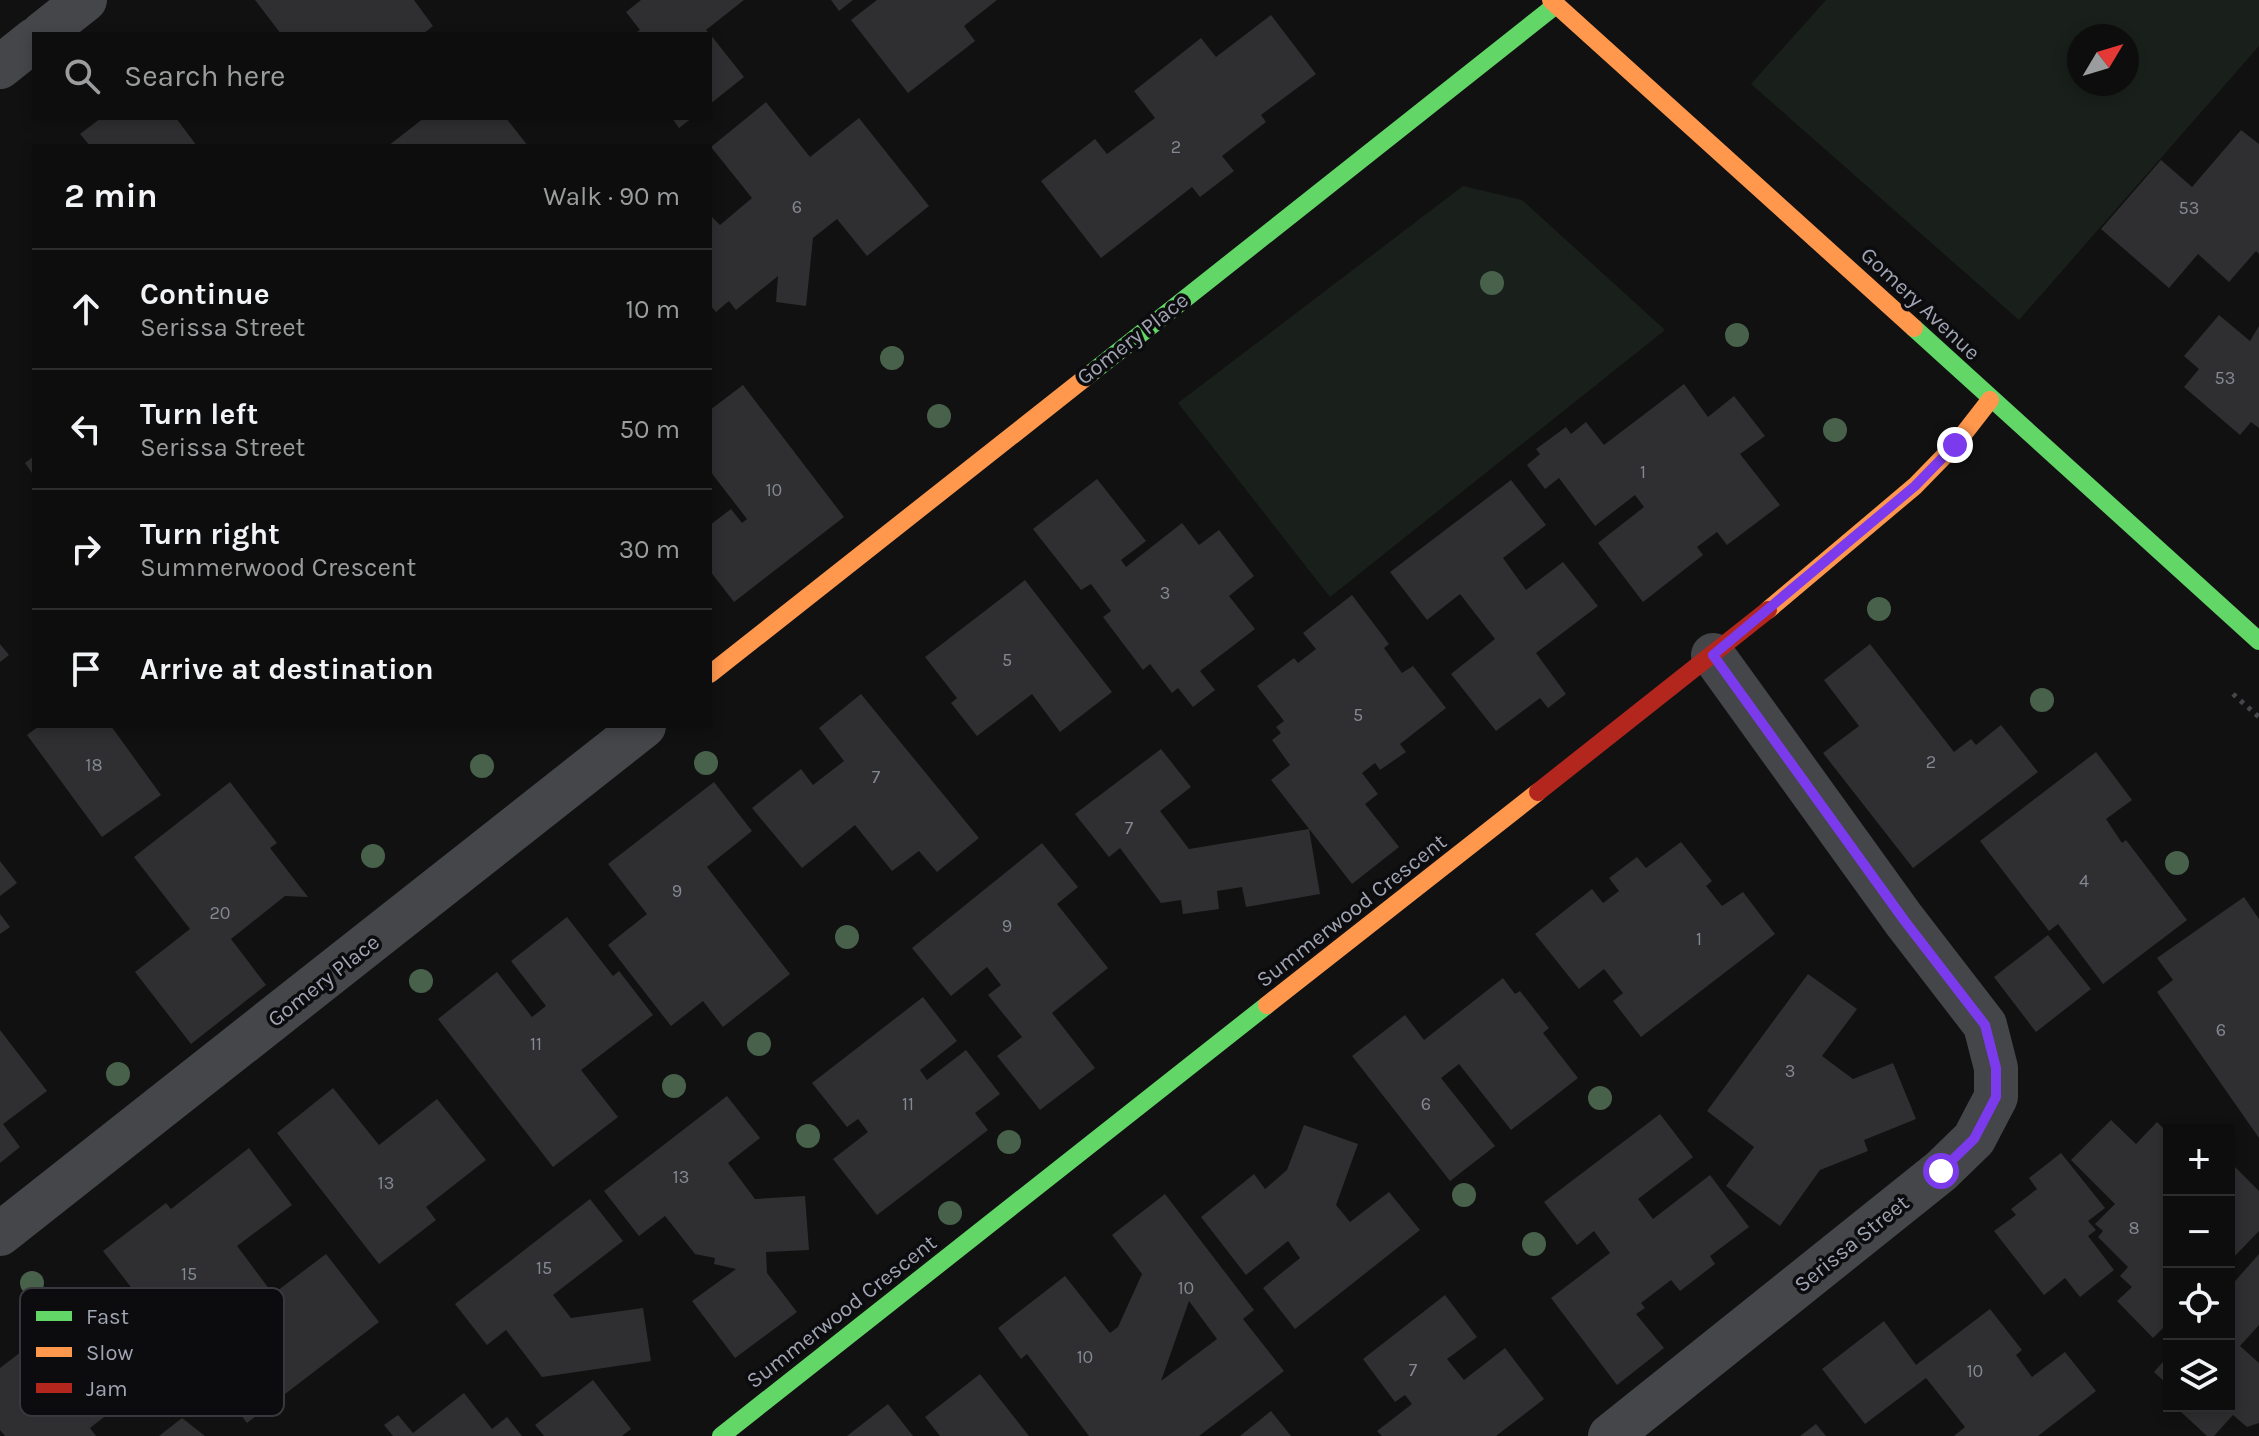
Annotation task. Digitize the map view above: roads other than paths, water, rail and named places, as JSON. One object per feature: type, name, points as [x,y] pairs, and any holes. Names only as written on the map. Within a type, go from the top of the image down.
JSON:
[{"type":"street","points":[[45,32],[85,0]]},
{"type":"street","name":"Gomery Avenue","points":[[1553,2],[2259,641]]},
{"type":"street","name":"Gomery Place","points":[[712,672],[1553,2]]},
{"type":"street","points":[[0,67],[32,42]]},
{"type":"street","name":"Summerwood Crescent","points":[[721,1436],[1713,655],[1915,486],[1955,445],[1990,400]]},
{"type":"street","name":"Serissa Street","points":[[1610,1436],[1941,1171],[1974,1139],[1996,1097],[1996,1068],[1985,1025],[1904,920],[1713,655]]},
{"type":"street","name":"Gomery Place","points":[[0,1234],[641,728]]}]
